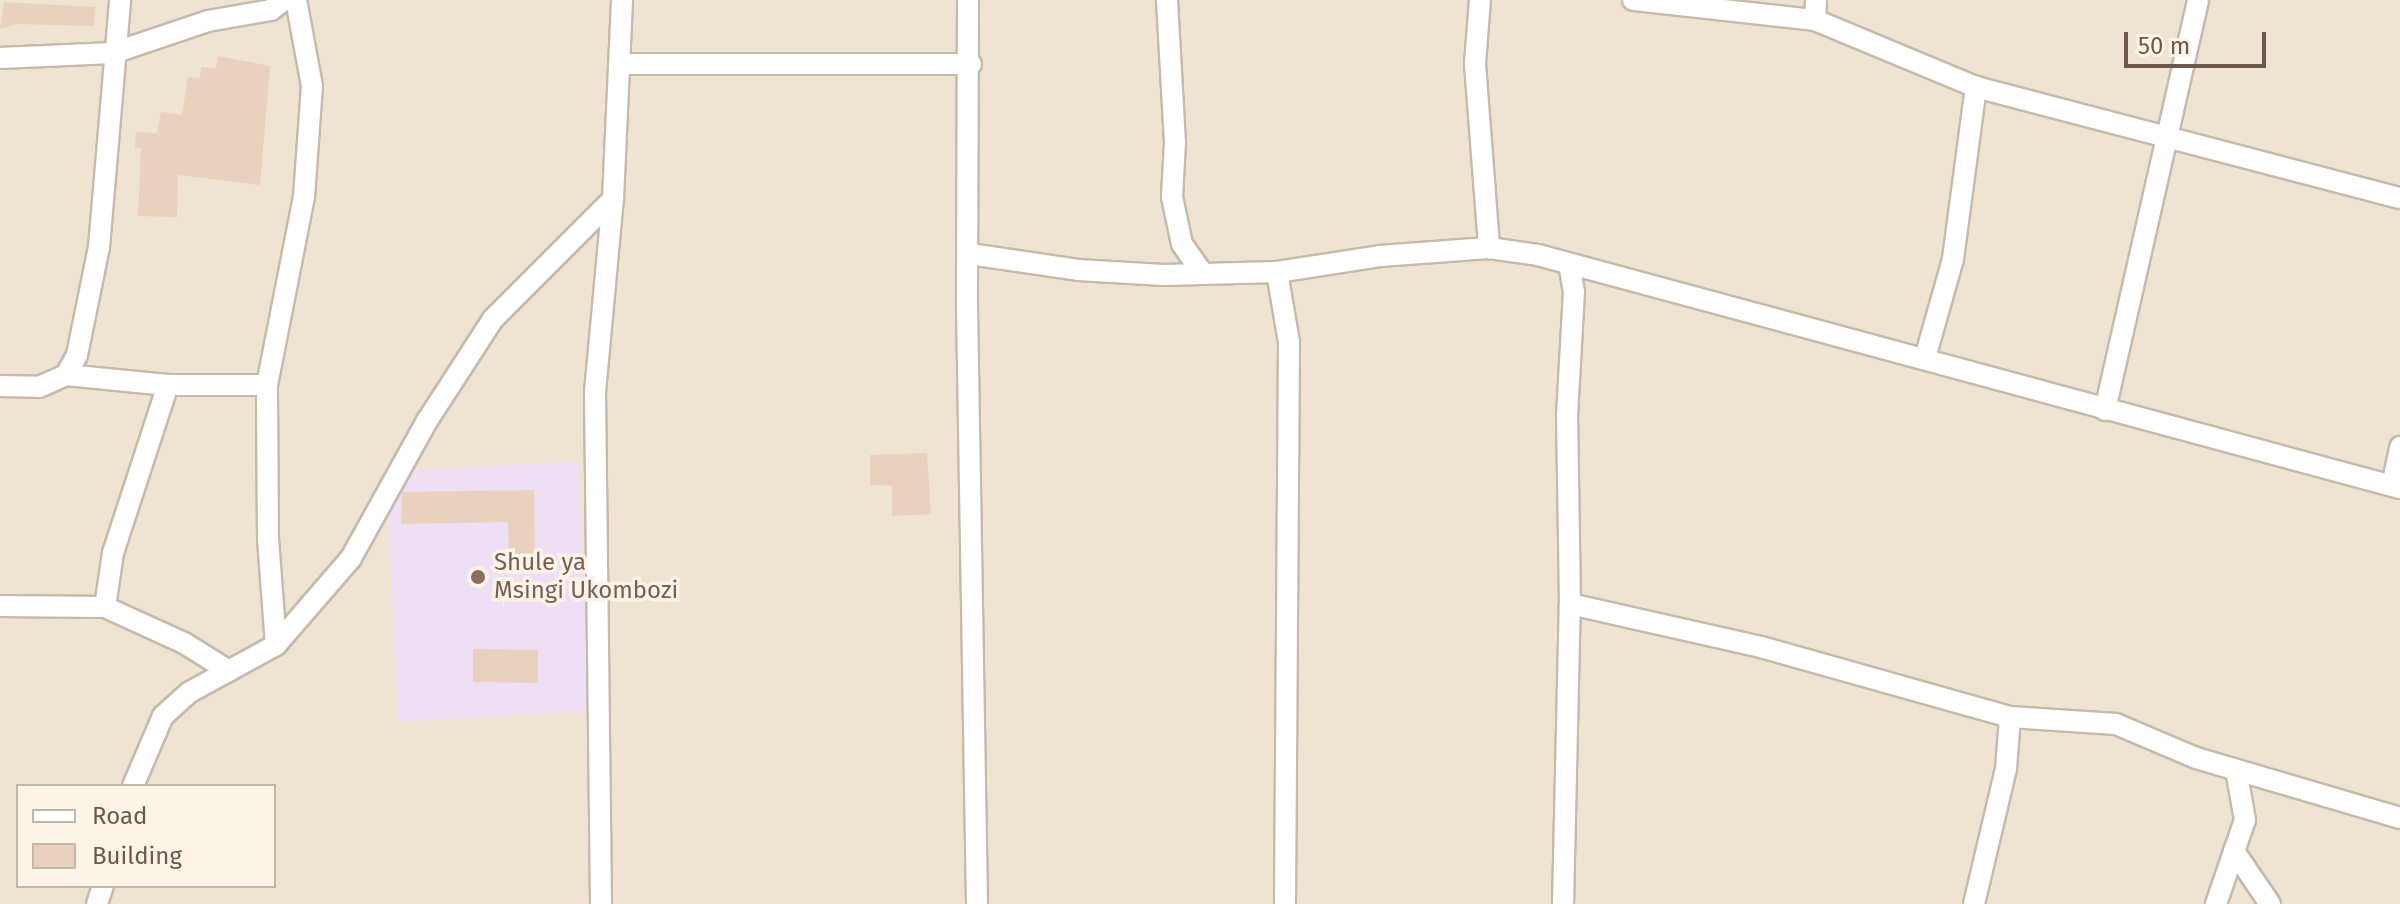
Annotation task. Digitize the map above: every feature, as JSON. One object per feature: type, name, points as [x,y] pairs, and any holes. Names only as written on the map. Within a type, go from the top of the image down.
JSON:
[{"type":"street","points":[[66,375],[77,355],[99,247],[111,144],[113,53],[120,0]]},
{"type":"street","points":[[0,58],[113,53],[208,21],[271,10],[284,0]]},
{"type":"street","points":[[276,645],[268,538],[267,385],[309,161],[312,86],[296,0]]},
{"type":"street","points":[[601,904],[595,392],[613,199],[622,0]]},
{"type":"street","points":[[968,0],[971,64],[967,332],[977,904]]},
{"type":"street","points":[[1167,0],[1175,142],[1172,197],[1182,244],[1201,271]]},
{"type":"street","points":[[1480,0],[1475,64],[1489,248]]},
{"type":"street","points":[[1633,0],[1815,10],[1976,87],[2167,140],[2400,198]]},
{"type":"street","points":[[2105,410],[2198,0]]},
{"type":"street","points":[[620,64],[971,64]]},
{"type":"street","points":[[1925,358],[1953,259],[1976,87]]},
{"type":"street","points":[[134,784],[163,716],[190,692],[276,645],[351,558],[427,421],[493,319],[613,199]]},
{"type":"street","points":[[970,254],[1078,270],[1164,275],[1201,271],[1277,272],[1380,256],[1489,248],[1569,263],[2396,487],[2400,447]]},
{"type":"street","points":[[1563,904],[1570,604],[1567,416],[1574,292],[1569,263]]},
{"type":"street","points":[[1277,272],[1289,342],[1285,904]]},
{"type":"street","points":[[0,386],[39,387],[66,375],[168,385],[267,385]]},
{"type":"street","points":[[105,607],[117,539],[168,385]]},
{"type":"street","points":[[1570,604],[1761,647],[2010,717],[2116,724],[2163,746],[2400,818]]},
{"type":"street","points":[[0,606],[105,607],[184,643],[229,671]]},
{"type":"street","points":[[1974,904],[2006,769],[2010,717]]},
{"type":"street","points":[[2216,904],[2245,820],[2236,770]]},
{"type":"street","points":[[2234,851],[2270,904]]},
{"type":"shaded area","points":[[0,0],[2400,0],[2400,904],[0,904]]},
{"type":"shaded area","points":[[578,461],[590,711],[398,722],[386,472]]},
{"type":"building","points":[[4,2],[95,7],[94,26],[17,24],[0,29]]},
{"type":"building","points":[[218,56],[270,66],[260,185],[178,175],[177,217],[138,216],[141,148],[135,148],[136,132],[157,133],[161,112],[182,115],[188,77],[200,78],[201,67],[216,68]]},
{"type":"building","points":[[927,453],[931,514],[892,516],[892,486],[870,485],[870,455]]},
{"type":"building","points":[[534,490],[535,559],[509,560],[508,522],[401,524],[402,492]]},
{"type":"building","points":[[473,649],[538,650],[538,683],[473,682]]},
{"type":"place","name":"Shule ya Msingi Ukombozi","points":[[478,577]]}]
